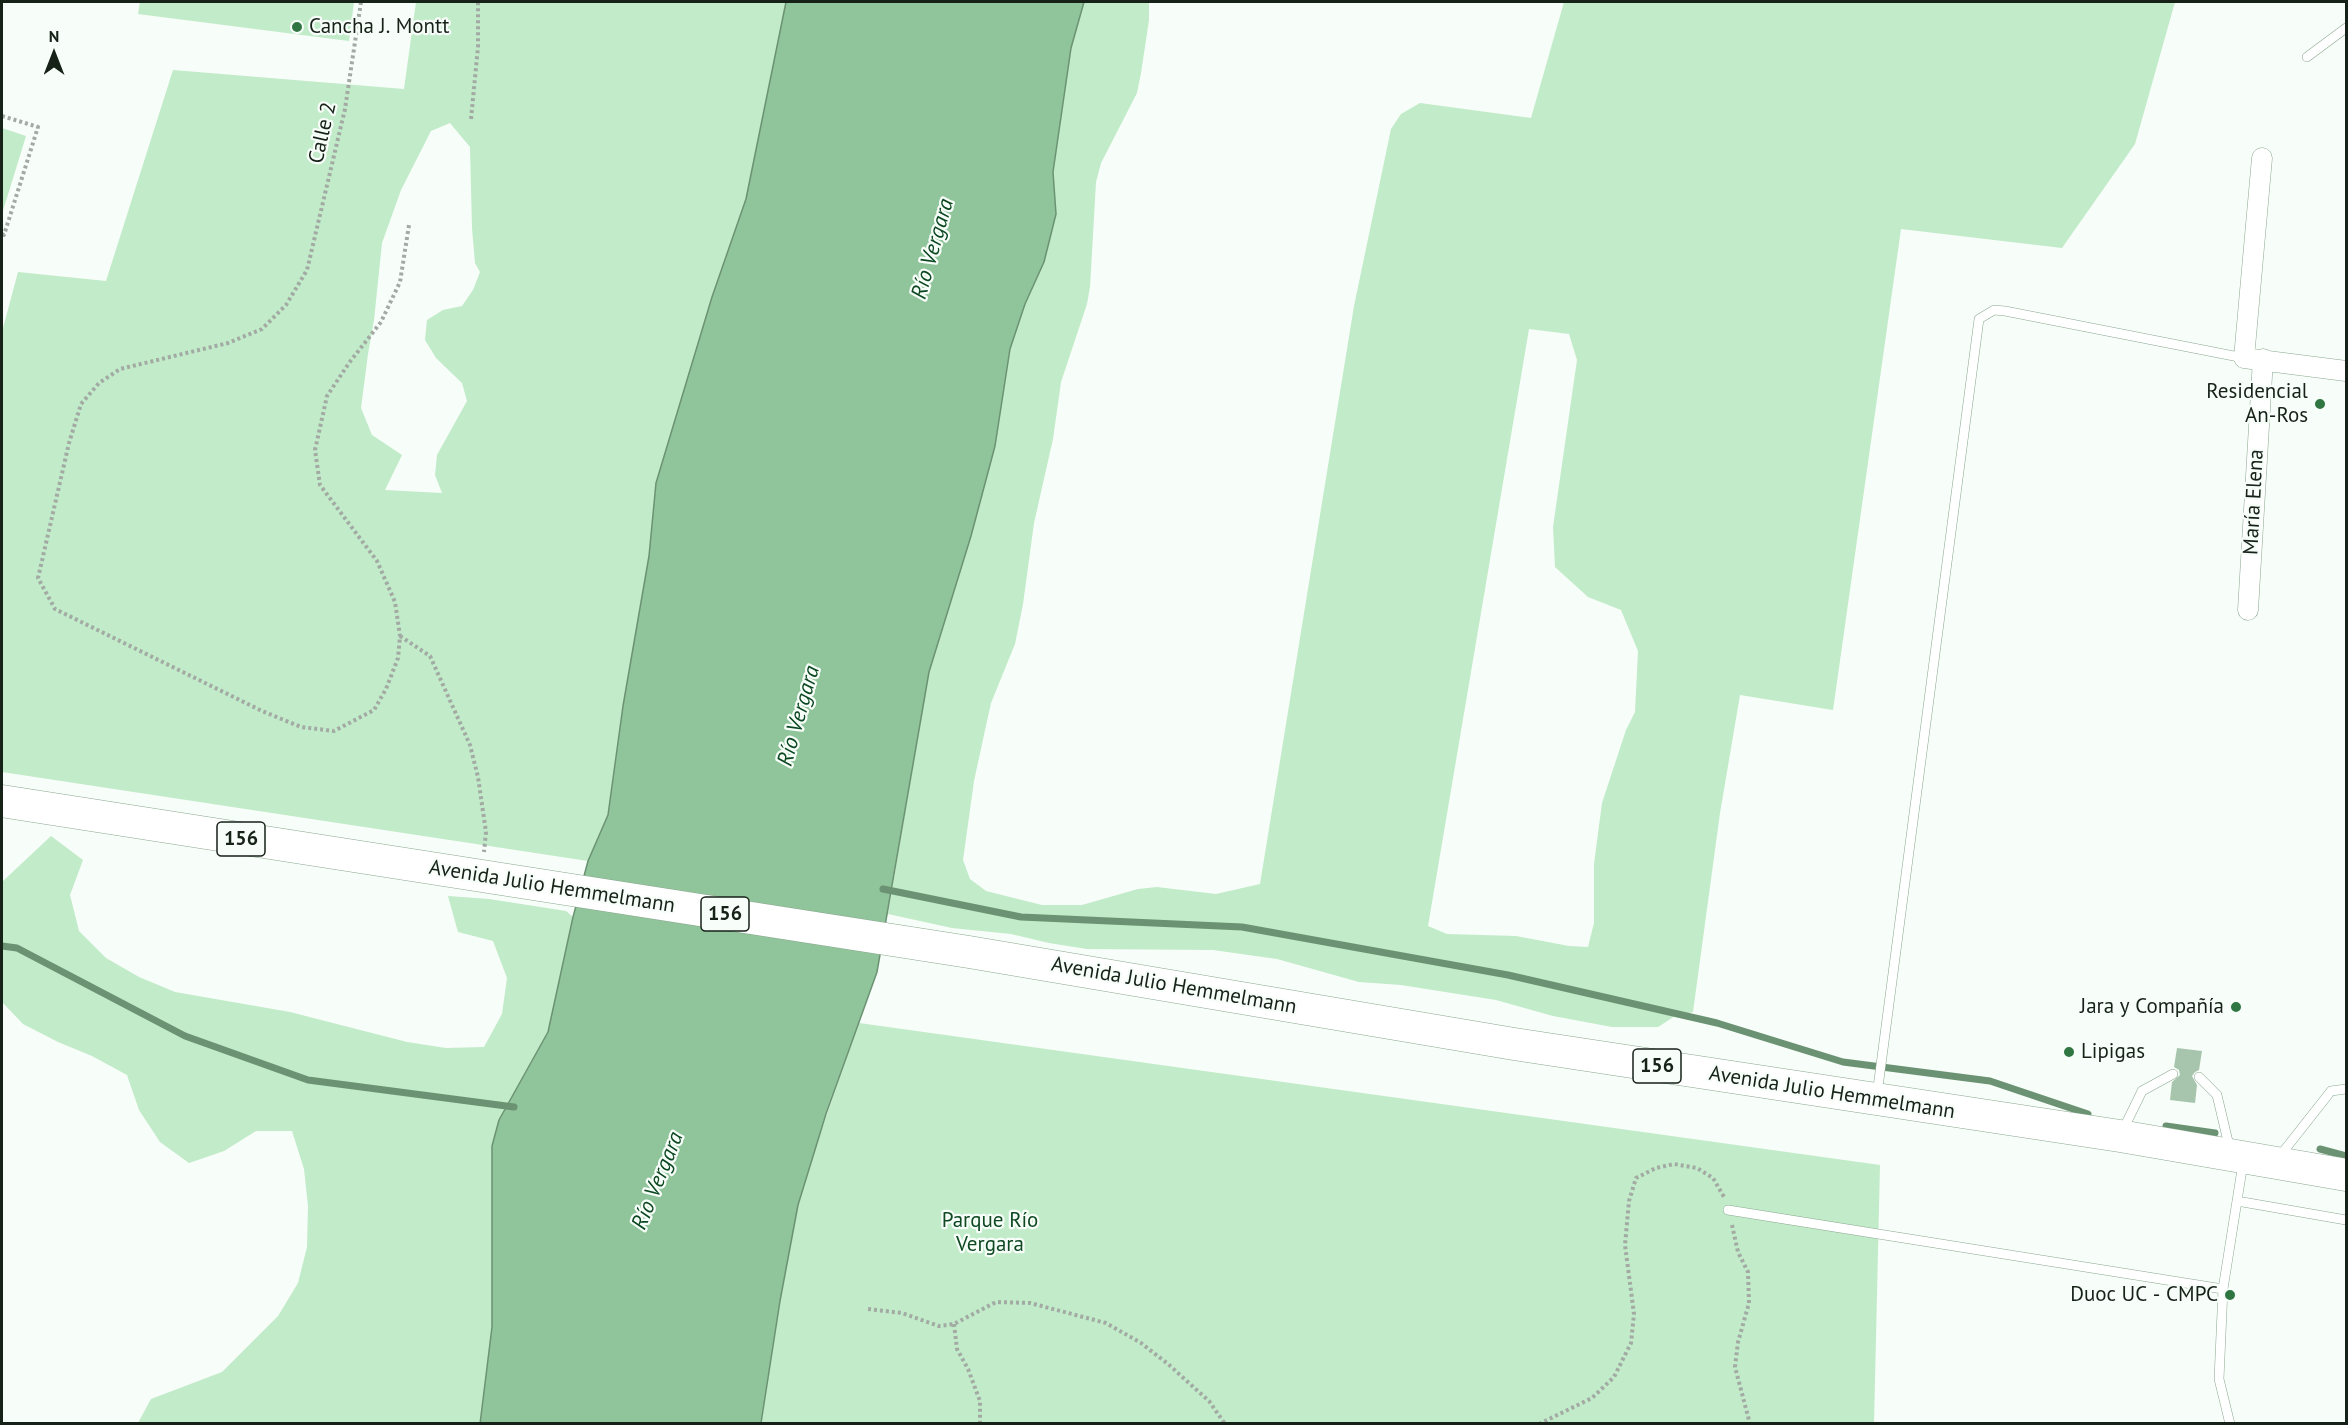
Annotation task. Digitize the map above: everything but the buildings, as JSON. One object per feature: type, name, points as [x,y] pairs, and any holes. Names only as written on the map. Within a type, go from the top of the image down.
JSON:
[{"type":"highway","name":"Avenida Julio Hemmelmann","points":[[2,801],[969,952],[1514,1044],[2120,1136],[2346,1175]]},
{"type":"street","name":"María Elena","points":[[2248,610],[2254,358],[2262,158]]},
{"type":"street","points":[[2254,358],[2346,371]]},
{"type":"lane","points":[[2307,57],[2346,28]]},
{"type":"lane","points":[[1876,1100],[1979,319],[1994,310],[2005,311],[2254,358]]},
{"type":"lane","points":[[2120,1136],[2142,1091],[2173,1074]]},
{"type":"lane","points":[[2199,1077],[2217,1095],[2237,1157],[2237,1202],[2223,1289],[2219,1379],[2230,1424]]},
{"type":"lane","points":[[2274,1164],[2331,1091],[2346,1089]]},
{"type":"lane","points":[[2237,1202],[2346,1220]]},
{"type":"lane","points":[[1728,1210],[2223,1289]]},
{"type":"path","name":"Calle 2","points":[[361,2],[345,109],[307,270],[286,305],[262,329],[228,343],[120,369],[99,383],[81,404],[38,578],[55,609],[262,711],[301,727],[334,731],[374,710],[386,689],[398,658],[400,636],[395,602],[377,561],[320,485],[315,450],[327,396],[381,322],[400,282],[409,225]]},
{"type":"path","points":[[471,119],[478,47],[478,2]]},
{"type":"path","points":[[2,116],[38,127],[4,235],[2,234]]},
{"type":"path","points":[[400,636],[430,656],[470,745],[478,777],[486,832],[480,876]]},
{"type":"path","points":[[1539,1424],[1592,1398],[1614,1377],[1631,1343],[1634,1314],[1625,1245],[1629,1201],[1636,1178],[1656,1168],[1674,1164],[1697,1168],[1713,1178],[1728,1210],[1738,1252],[1748,1272],[1749,1303],[1738,1342],[1735,1367],[1750,1424]]},
{"type":"path","points":[[868,1309],[902,1313],[939,1326],[954,1324],[996,1302],[1030,1303],[1106,1323],[1141,1343],[1167,1364],[1209,1401],[1225,1424]]},
{"type":"path","points":[[954,1324],[957,1349],[968,1369],[980,1401],[980,1424]]},
{"type":"green space","name":"Cancha J. Montt","points":[[140,2],[354,2],[349,41],[138,14]]},
{"type":"green space","points":[[416,2],[786,2],[746,199],[712,297],[656,483],[649,556],[623,706],[608,815],[588,861],[2,772],[2,332],[18,272],[106,281],[173,70],[404,89]],"holes":[[[450,123],[470,147],[472,228],[475,263],[480,272],[473,290],[462,306],[443,310],[427,320],[425,340],[436,358],[462,383],[467,401],[437,455],[435,475],[442,493],[385,490],[402,455],[372,435],[361,408],[382,243],[401,190],[431,131]]]},
{"type":"green space","points":[[1084,2],[1149,2],[1149,20],[1137,93],[1101,163],[1096,182],[1087,304],[1061,382],[1053,439],[1034,523],[1015,644],[991,703],[974,781],[963,860],[970,879],[986,891],[1042,905],[1082,905],[1138,889],[1157,887],[1216,894],[1260,884],[1354,306],[1391,129],[1401,114],[1420,103],[1531,118],[1564,2],[2175,2],[2135,144],[2062,248],[1901,229],[1833,710],[1740,695],[1720,813],[1693,1012],[1675,1016],[1658,1027],[1612,1027],[1553,1016],[1496,1000],[1401,985],[1359,982],[1277,959],[1213,950],[1087,949],[1011,934],[952,928],[888,914],[929,672],[971,536],[995,446],[1010,349],[1025,304],[1044,262],[1056,214],[1053,172],[1071,48]],"holes":[[[1529,329],[1569,334],[1577,360],[1553,527],[1555,567],[1588,597],[1621,610],[1638,651],[1635,712],[1626,730],[1602,803],[1594,864],[1594,923],[1588,947],[1569,946],[1516,936],[1447,934],[1428,926]]]},
{"type":"green space","points":[[2,128],[26,136],[2,214]]},
{"type":"green space","points":[[51,836],[83,860],[70,895],[79,931],[106,958],[139,977],[175,992],[290,1012],[407,1042],[446,1048],[484,1047],[502,1014],[507,978],[493,941],[458,932],[448,896],[489,899],[566,911],[573,917],[548,1032],[499,1120],[492,1327],[480,1423],[138,1423],[151,1399],[222,1372],[278,1316],[298,1283],[307,1247],[308,1206],[304,1169],[292,1131],[256,1131],[224,1151],[189,1163],[160,1142],[139,1110],[127,1075],[23,1024],[2,1002],[2,882]]},
{"type":"green space","name":"Parque Río Vergara","points":[[859,1023],[1880,1165],[1874,1423],[761,1424],[798,1205],[811,1160]]},
{"type":"water","name":"Río Vergara","points":[[786,2],[1084,2],[1071,48],[1053,172],[1056,214],[1044,262],[1025,304],[1010,349],[995,446],[971,536],[929,672],[877,972],[826,1114],[798,1205],[761,1423],[480,1424],[492,1327],[492,1146],[499,1120],[548,1032],[573,917],[588,861],[608,815],[623,706],[649,556],[656,483],[712,297],[746,199]]},
{"type":"waterway","points":[[883,889],[1021,917],[1242,927],[1508,975],[1717,1023],[1843,1062],[1990,1081],[2088,1114]]},
{"type":"waterway","points":[[2,946],[17,948],[185,1036],[308,1080],[514,1107]]},
{"type":"waterway","points":[[2166,1126],[2215,1133]]},
{"type":"waterway","points":[[2320,1149],[2346,1156]]},
{"type":"place","name":"Cancha J. Montt","points":[[297,27]]},
{"type":"place","name":"Residencial An-Ros","points":[[2320,404]]},
{"type":"place","name":"Jara y Compañía","points":[[2236,1007]]},
{"type":"place","name":"Lipigas","points":[[2069,1052]]},
{"type":"place","name":"Duoc UC - CMPC","points":[[2230,1295]]}]
